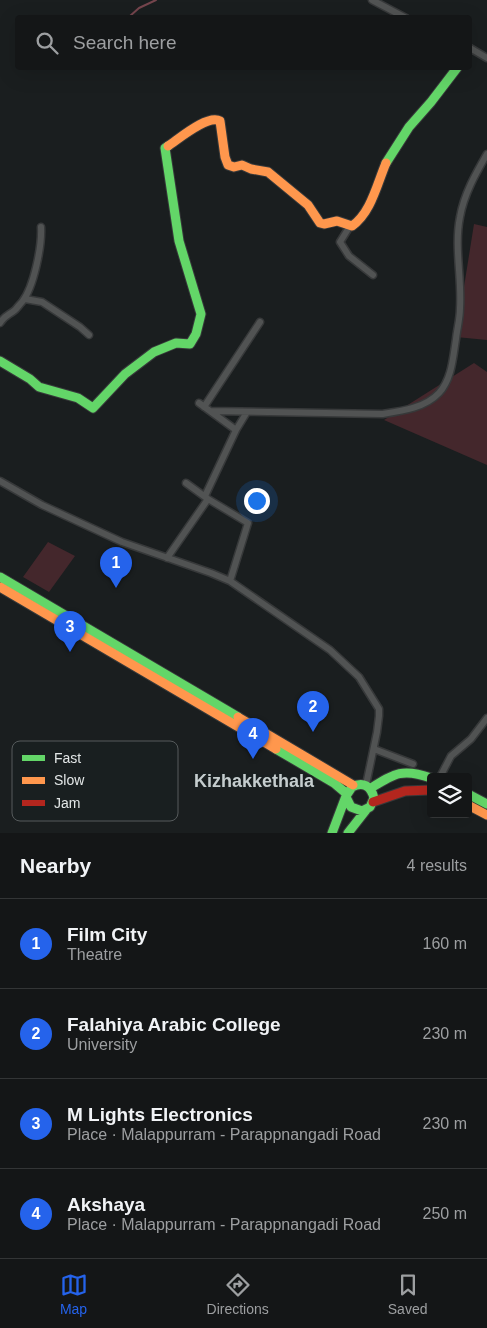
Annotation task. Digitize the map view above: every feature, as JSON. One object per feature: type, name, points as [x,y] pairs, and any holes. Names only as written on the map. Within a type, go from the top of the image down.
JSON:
[{"type":"main road","points":[[0,361],[23,374],[39,387],[78,398],[93,408],[125,374],[154,352],[176,343],[190,344],[196,334],[201,314],[179,240],[165,148],[207,120],[217,119],[220,121],[225,157],[228,165],[234,167],[242,165],[251,169],[268,172],[308,205],[320,223],[327,224],[337,221],[350,226],[355,225],[368,207],[387,160],[410,127],[455,70]]},
{"type":"main road","points":[[0,577],[353,785],[368,786],[373,793],[373,802]]},
{"type":"main road","points":[[0,587],[334,783],[347,795],[349,806],[357,811],[366,810]]},
{"type":"main road","points":[[368,786],[401,771],[427,777]]},
{"type":"main road","points":[[332,833],[353,785]]},
{"type":"main road","points":[[348,833],[373,802],[405,791],[427,790]]},
{"type":"main road","points":[[472,796],[487,804]]},
{"type":"main road","points":[[472,807],[487,815]]},
{"type":"street","points":[[372,0],[400,15]]},
{"type":"street","points":[[472,49],[487,58]]},
{"type":"street","points":[[204,407],[247,412],[382,414],[415,407],[439,393],[449,374],[454,356],[460,309],[458,252],[460,217],[472,180],[487,154]]},
{"type":"street","points":[[350,226],[340,242],[349,256],[373,275]]},
{"type":"street","points":[[0,322],[25,299],[42,242],[41,227]]},
{"type":"street","points":[[25,299],[42,302],[89,335]]},
{"type":"street","points":[[204,407],[260,322]]},
{"type":"street","points":[[204,407],[236,430]]},
{"type":"street","points":[[167,558],[207,498],[236,430],[247,412]]},
{"type":"street","points":[[0,482],[122,542],[230,581],[330,650],[359,677],[378,709],[379,716],[368,786]]},
{"type":"street","points":[[186,483],[248,523],[230,581]]},
{"type":"street","points":[[442,773],[451,756],[471,739],[487,718]]},
{"type":"street","points":[[374,749],[413,764]]},
{"type":"shaded area","points":[[474,224],[487,227],[487,340],[456,337]]},
{"type":"shaded area","points":[[474,363],[487,372],[487,465],[384,420]]},
{"type":"shaded area","points":[[48,542],[75,556],[49,592],[23,577]]},
{"type":"waterway","points":[[131,15],[139,8],[156,0]]},
{"type":"traffic: fast","points":[[386,163],[409,127],[455,70]]},
{"type":"traffic: fast","points":[[0,361],[30,379],[39,387],[78,398],[93,408],[125,374],[154,352],[176,343],[190,344],[196,334],[201,314],[179,241],[165,148],[168,146]]},
{"type":"traffic: fast","points":[[0,577],[238,717]]},
{"type":"traffic: fast","points":[[276,749],[334,783],[347,794]]},
{"type":"traffic: fast","points":[[371,788],[400,774],[413,773],[427,777]]},
{"type":"traffic: fast","points":[[332,833],[346,796],[352,787],[360,784],[366,786],[371,790],[374,798],[370,807],[362,811],[351,807],[346,797]]},
{"type":"traffic: fast","points":[[472,796],[487,804]]},
{"type":"traffic: fast","points":[[348,833],[366,810]]},
{"type":"traffic: slow","points":[[168,146],[201,124],[208,121],[220,121],[225,157],[228,165],[234,167],[242,165],[251,169],[268,172],[308,205],[320,223],[324,224],[337,221],[352,226],[359,220],[373,198],[386,163]]},
{"type":"traffic: slow","points":[[0,587],[276,749]]},
{"type":"traffic: slow","points":[[238,717],[353,785]]},
{"type":"traffic: slow","points":[[472,807],[487,815]]},
{"type":"traffic: jam","points":[[373,802],[405,791],[427,790]]},
{"type":"place","name":"Film City","points":[[116,588]]},
{"type":"place","name":"M Lights Electronics","points":[[70,652]]},
{"type":"place","name":"Falahiya Arabic College","points":[[313,732]]},
{"type":"place","name":"Akshaya","points":[[253,759]]},
{"type":"district","name":"Kizhakkethala","points":[[254,781]]}]
